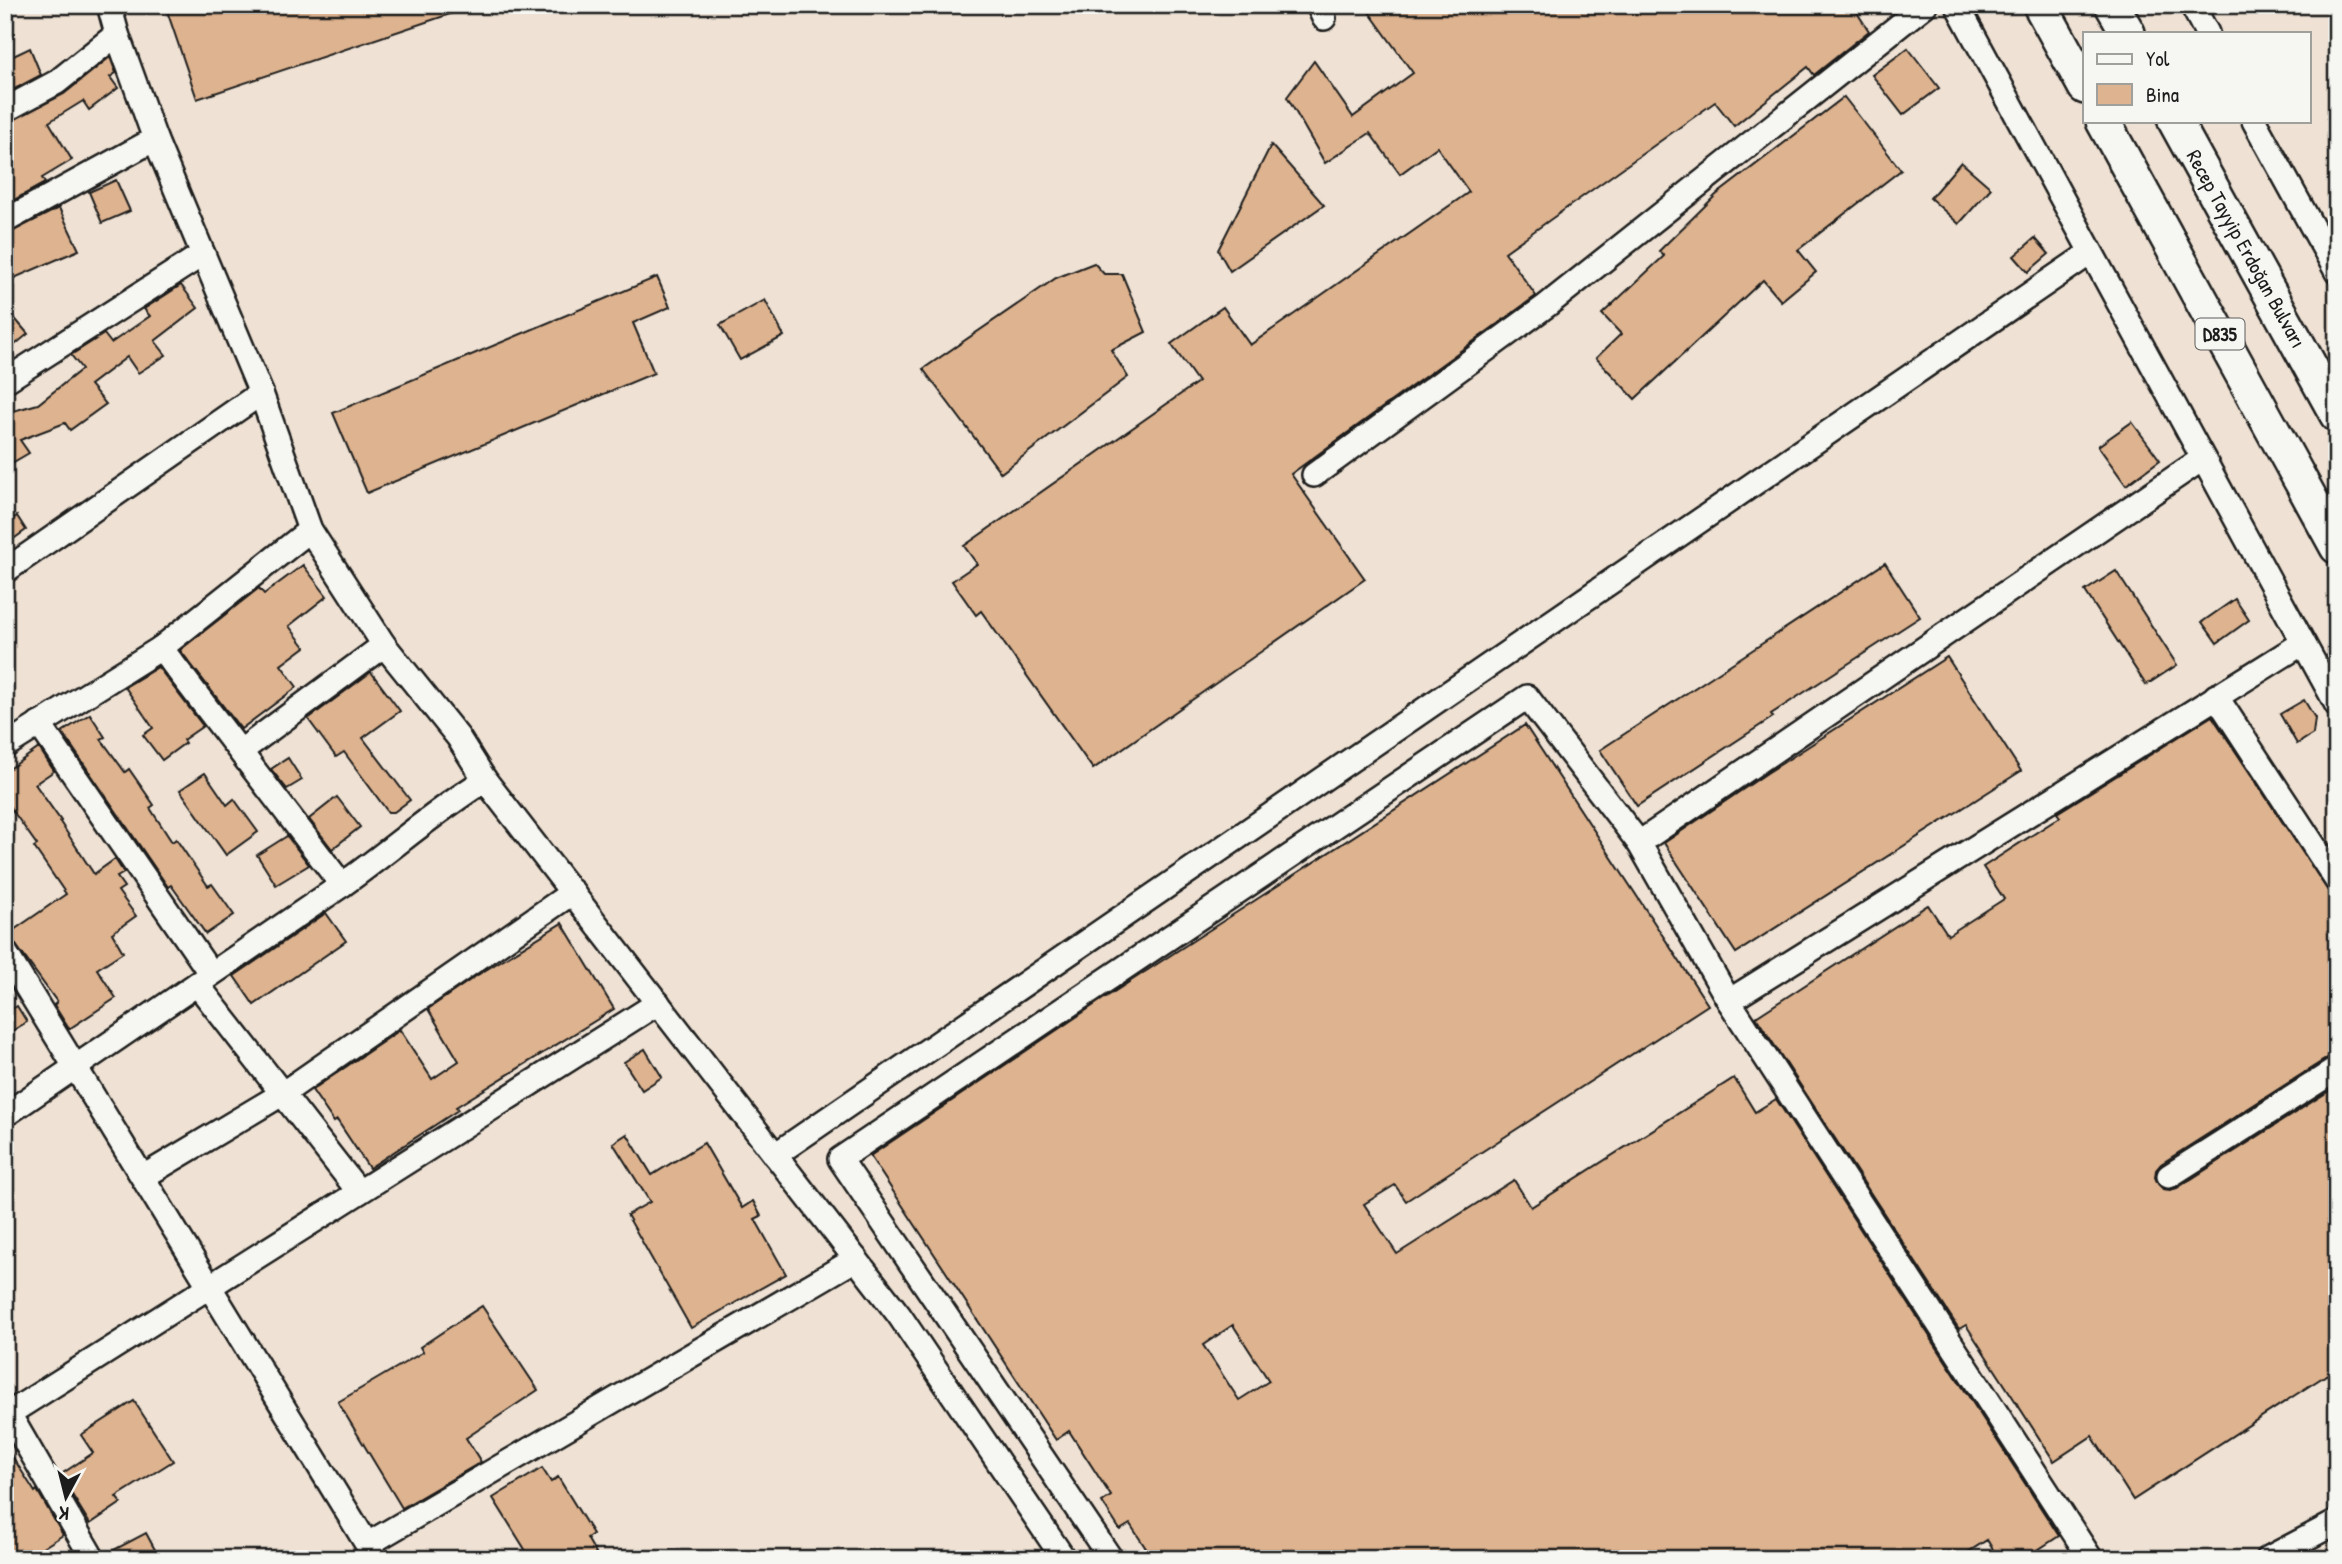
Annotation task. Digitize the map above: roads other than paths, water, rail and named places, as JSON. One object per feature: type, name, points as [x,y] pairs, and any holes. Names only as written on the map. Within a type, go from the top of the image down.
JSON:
[{"type":"highway","points":[[2040,5],[2083,83]]},
{"type":"highway","points":[[2112,5],[2127,32]]},
{"type":"highway","name":"D835","points":[[2104,122],[2337,547]]},
{"type":"highway","name":"Recep Tayyip Erdoğan Bulvarı","points":[[2176,122],[2337,415]]},
{"type":"street","points":[[109,5],[155,139],[261,393],[310,530],[384,645],[458,737],[485,780],[899,1314],[1062,1558]]},
{"type":"street","points":[[1314,475],[1546,306],[1926,5]]},
{"type":"street","points":[[1957,5],[2337,705]]},
{"type":"street","points":[[2192,5],[2206,32]]},
{"type":"street","points":[[5,110],[57,82],[117,34]]},
{"type":"street","points":[[2255,122],[2337,272]]},
{"type":"street","points":[[5,221],[155,139]]},
{"type":"street","points":[[775,1155],[2090,253]]},
{"type":"street","points":[[5,381],[203,254]]},
{"type":"street","points":[[5,570],[261,393]]},
{"type":"street","points":[[1639,843],[2202,458]]},
{"type":"street","points":[[5,746],[161,649],[310,530]]},
{"type":"street","points":[[1729,1002],[2303,643]]},
{"type":"street","points":[[241,751],[384,645]]},
{"type":"street","points":[[161,649],[342,886]]},
{"type":"street","points":[[2216,696],[2337,881]]},
{"type":"street","points":[[1111,1559],[840,1159],[1527,697],[1639,843],[1729,1002],[2091,1559]]},
{"type":"street","points":[[39,724],[282,1094],[359,1192]]},
{"type":"street","points":[[5,1115],[342,886],[451,801],[485,780]]},
{"type":"street","points":[[143,1177],[282,1094],[573,892]]},
{"type":"street","points":[[5,952],[372,1552],[856,1259]]},
{"type":"street","points":[[93,1559],[7,1415],[658,1003]]},
{"type":"street","points":[[2168,1176],[2337,1069]]},
{"type":"street","points":[[2267,1559],[2337,1522]]}]
